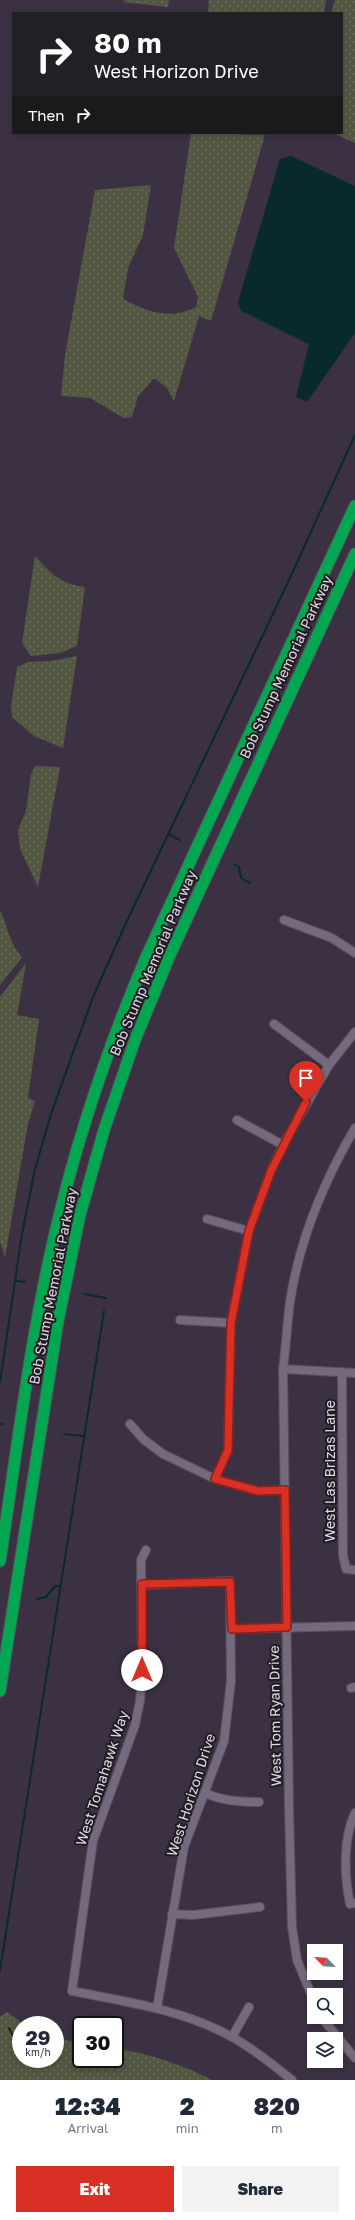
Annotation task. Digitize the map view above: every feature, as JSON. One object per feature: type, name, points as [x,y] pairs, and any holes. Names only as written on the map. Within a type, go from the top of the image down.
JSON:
[{"type":"highway","name":"Bob Stump Memorial Parkway","points":[[0,1561],[47,1271],[71,1170],[98,1082],[147,955],[355,506]]},
{"type":"highway","name":"Bob Stump Memorial Parkway","points":[[0,1690],[58,1321],[80,1215],[104,1130],[135,1040],[170,955],[355,554]]},
{"type":"street","points":[[284,920],[332,938],[355,953]]},
{"type":"street","points":[[274,1024],[330,1065]]},
{"type":"street","points":[[215,1479],[228,1450],[231,1323],[249,1231],[271,1171],[283,1145],[330,1065],[355,1032]]},
{"type":"street","points":[[237,1120],[283,1145]]},
{"type":"street","name":"West Tom Ryan Drive","points":[[309,1988],[297,1960],[292,1927],[288,1808],[283,1369],[290,1302],[298,1263],[326,1184],[338,1158],[355,1128]]},
{"type":"street","points":[[207,1219],[249,1231]]},
{"type":"street","points":[[180,1320],[231,1323]]},
{"type":"street","points":[[283,1369],[355,1373]]},
{"type":"street","name":"West Las Brizas Lane","points":[[342,1372],[343,1555],[346,1569],[355,1570]]},
{"type":"street","points":[[130,1424],[143,1439],[163,1454],[215,1479],[258,1491],[285,1490]]},
{"type":"street","name":"West Tomahawk Way","points":[[146,1550],[141,1560],[142,1670],[140,1701],[135,1725],[108,1794],[94,1841],[72,1991],[157,2008]]},
{"type":"street","name":"West Horizon Drive","points":[[142,1584],[230,1582],[232,1629],[231,1681],[224,1741],[184,1847],[157,2008]]},
{"type":"street","points":[[232,1629],[355,1626]]},
{"type":"street","points":[[205,1793],[219,1799],[238,1802],[259,1802]]},
{"type":"street","points":[[352,1903],[347,1892],[345,1842],[349,1825],[355,1813]]},
{"type":"street","points":[[172,1914],[194,1915],[260,1907]]},
{"type":"street","points":[[232,2037],[249,2007]]},
{"type":"street","points":[[157,2008],[181,2015],[232,2037],[269,2062],[292,2080]]},
{"type":"street","points":[[327,2024],[355,2058]]},
{"type":"shaded area","points":[[124,0],[169,0],[168,7],[123,2]]},
{"type":"shaded area","points":[[209,0],[326,0],[324,12],[208,12]]},
{"type":"shaded area","points":[[335,0],[355,0],[355,143],[335,134],[343,134],[343,12],[331,12]]},
{"type":"shaded area","points":[[191,134],[265,135],[211,321],[199,316],[174,401],[167,388],[154,378],[138,396],[132,417],[124,418],[90,398],[61,396],[65,355],[95,190],[151,185],[143,235],[128,268],[123,299],[158,313],[177,313],[196,307],[198,297],[174,248]]},
{"type":"shaded area","points":[[291,156],[355,186],[355,333],[307,402],[296,397],[309,344],[241,311],[238,302],[280,159]]},
{"type":"shaded area","points":[[35,556],[57,577],[68,583],[85,587],[77,646],[60,653],[31,656],[22,643]]},
{"type":"shaded area","points":[[77,656],[63,748],[34,736],[12,717],[11,707],[17,667],[28,662],[50,661]]},
{"type":"shaded area","points":[[35,766],[60,767],[38,887],[20,849],[18,830],[26,811],[31,775]]},
{"type":"shaded area","points":[[0,910],[11,940],[22,957],[0,985]]},
{"type":"shaded area","points":[[26,963],[17,1015],[39,1019],[28,1098],[35,1101],[28,1124],[5,1257],[0,1242],[0,997]]},
{"type":"shaded area","points":[[7,2012],[13,2016],[12,2068],[64,2068],[64,2040],[72,2041],[72,2068],[124,2068],[124,2050],[165,2060],[212,2080],[0,2080],[0,2017]]},
{"type":"waterway","points":[[0,1382],[22,1234],[35,1169],[51,1114],[93,997],[125,925],[289,580],[355,435]]},
{"type":"waterway","points":[[168,834],[180,840]]},
{"type":"waterway","points":[[234,864],[239,867],[241,878],[250,883]]},
{"type":"waterway","points":[[15,1281],[25,1282]]},
{"type":"waterway","points":[[84,1294],[106,1298]]},
{"type":"waterway","points":[[0,1970],[104,1311]]},
{"type":"waterway","points":[[64,1434],[84,1436]]},
{"type":"waterway","points":[[37,1599],[46,1597],[55,1586],[60,1586]]},
{"type":"waterway","points":[[9,2028],[12,2034]]},
{"type":"route","points":[[142,1670],[142,1584],[230,1582],[232,1629],[287,1627],[285,1490],[258,1491],[215,1479],[228,1450],[228,1384],[231,1323],[249,1231],[271,1171],[306,1102]]}]
